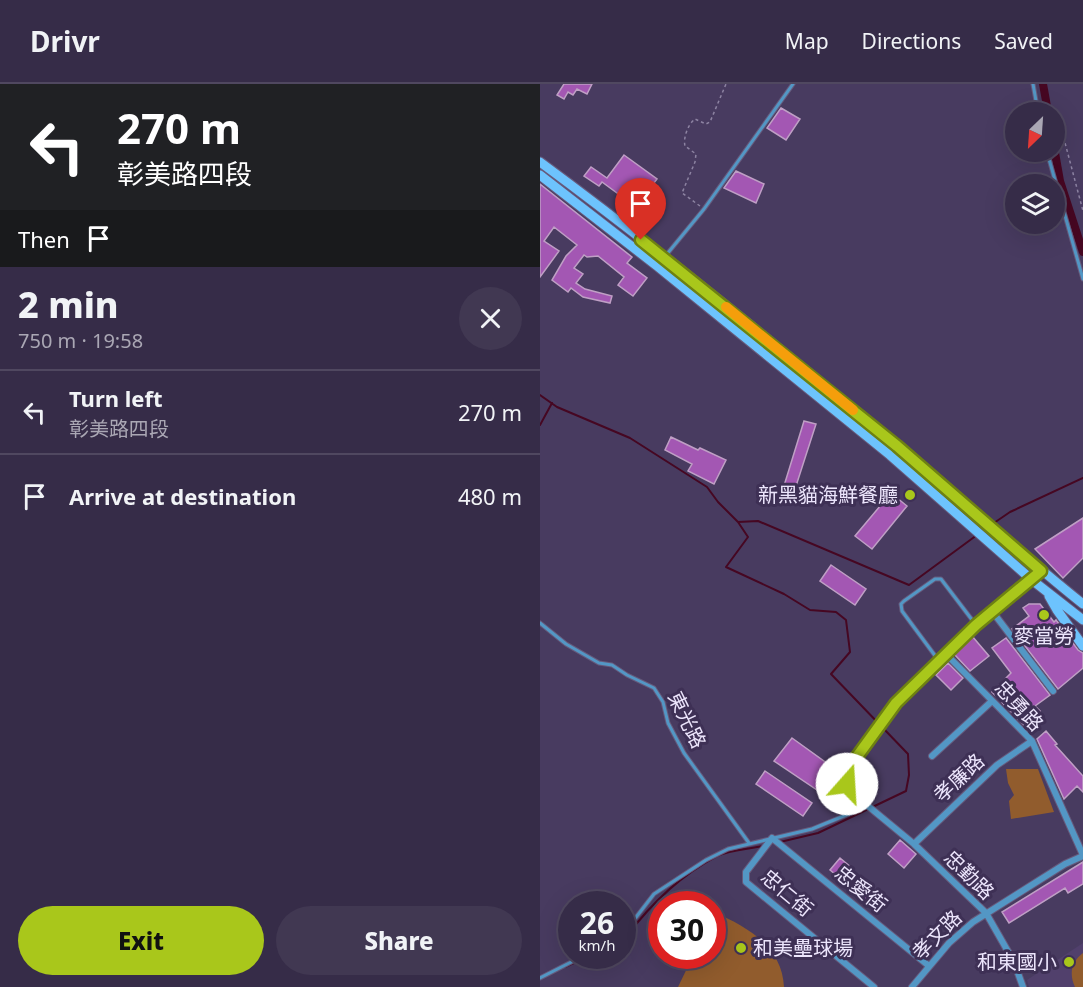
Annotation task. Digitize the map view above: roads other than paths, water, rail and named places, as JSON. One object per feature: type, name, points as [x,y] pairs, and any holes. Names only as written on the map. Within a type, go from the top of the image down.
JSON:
[{"type":"main road","points":[[540,162],[784,354],[897,446],[1041,571],[1083,604]]},
{"type":"main road","points":[[540,176],[657,266],[890,455],[1032,580],[1083,621]]},
{"type":"main road","points":[[778,365],[784,354]]},
{"type":"main road","points":[[890,455],[897,446]]},
{"type":"main road","points":[[1046,591],[1083,646]]},
{"type":"street","name":"忠勤路","points":[[1023,987],[1014,962],[986,913],[914,844],[868,806],[847,784],[848,769],[896,703],[976,625],[1041,571]]},
{"type":"street","points":[[992,611],[1053,691]]},
{"type":"street","name":"忠勇路","points":[[946,654],[1032,741],[1083,856]]},
{"type":"street","points":[[932,756],[992,701]]},
{"type":"street","name":"孝廉路","points":[[914,844],[997,765],[1032,741]]},
{"type":"street","name":"忠愛街","points":[[772,838],[929,966]]},
{"type":"street","name":"忠仁街","points":[[772,838],[746,872],[746,882],[874,987]]},
{"type":"street","name":"孝文路","points":[[912,987],[949,943],[986,913],[1065,864],[1083,856]]},
{"type":"lane","points":[[657,266],[704,209],[793,84]]},
{"type":"lane","points":[[1033,84],[1036,102]]},
{"type":"lane","points":[[1050,162],[1083,279]]},
{"type":"lane","points":[[540,176],[548,168]]},
{"type":"lane","points":[[939,660],[902,611],[901,606],[904,601],[935,579],[943,580],[976,625]]},
{"type":"lane","name":"東光路","points":[[540,623],[566,644],[599,663],[612,665],[654,688],[663,702],[668,723],[684,753],[749,843]]},
{"type":"lane","points":[[636,917],[654,894],[706,860],[728,849],[812,829],[868,806]]},
{"type":"lane","points":[[540,978],[558,969]]},
{"type":"waterway","points":[[1043,84],[1046,102]]},
{"type":"waterway","points":[[1057,162],[1060,181],[1083,252]]},
{"type":"waterway","points":[[540,395],[557,407],[630,438],[707,487],[738,522],[758,521],[909,585],[977,535]]},
{"type":"waterway","points":[[540,425],[552,403]]},
{"type":"waterway","points":[[991,525],[1010,512],[1083,478]]},
{"type":"waterway","points":[[738,522],[748,537],[726,567],[784,594],[810,610],[836,612],[846,620],[850,652],[831,674],[908,754],[909,775],[906,791],[818,833],[780,842]]},
{"type":"waterway","points":[[636,925],[667,892],[691,872],[722,854],[763,846]]},
{"type":"place","name":"新黑貓海鮮餐廳","points":[[910,495]]},
{"type":"place","name":"麥當勞","points":[[1044,615]]},
{"type":"place","name":"和美壘球場","points":[[741,948]]},
{"type":"place","name":"和東國小","points":[[1069,962]]}]
